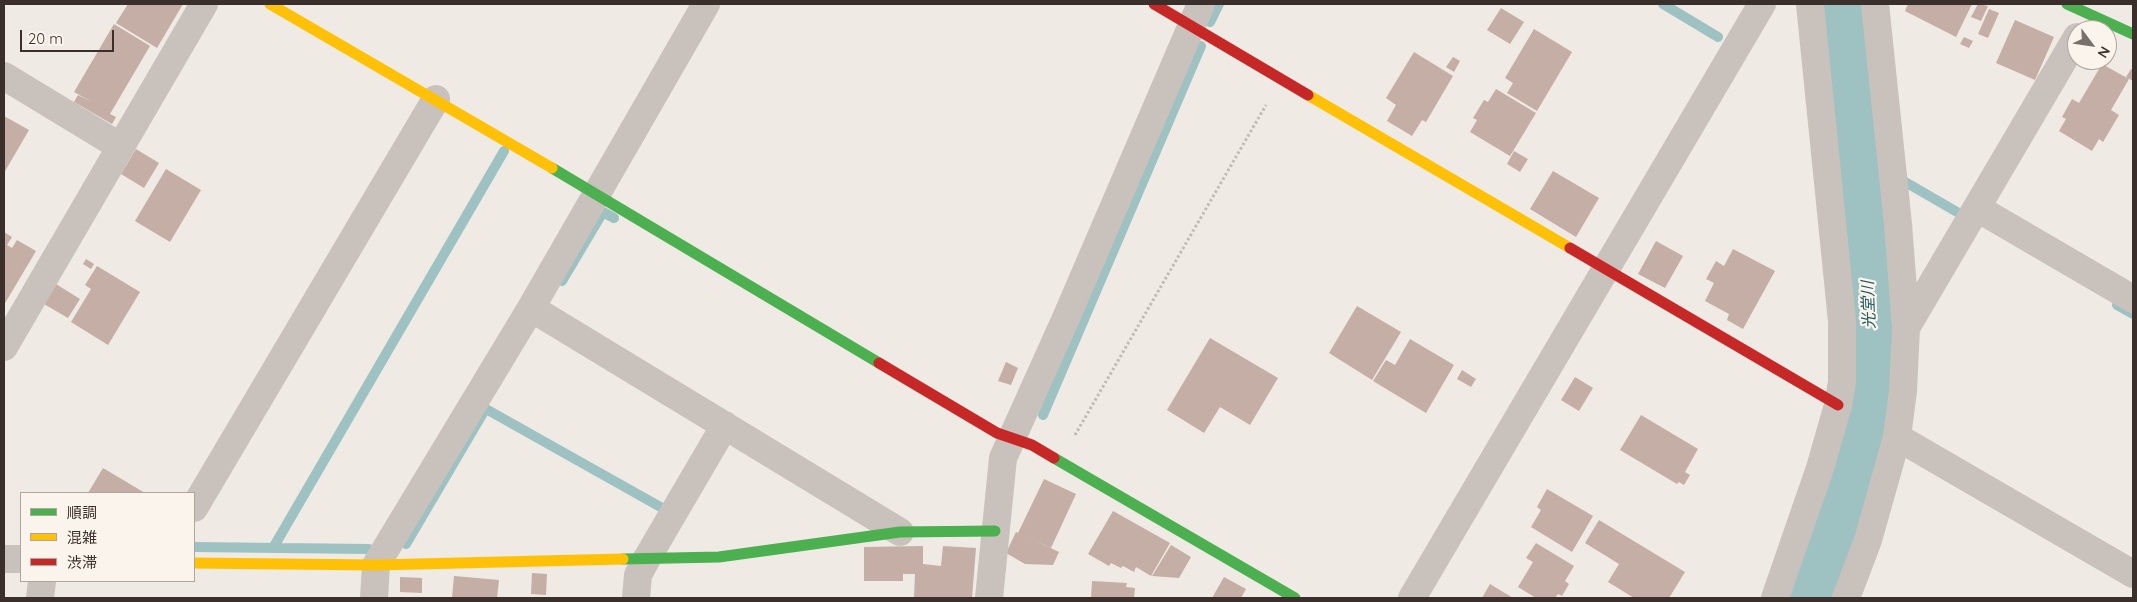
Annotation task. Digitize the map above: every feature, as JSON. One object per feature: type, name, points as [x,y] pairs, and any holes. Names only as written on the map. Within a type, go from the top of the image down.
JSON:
[{"type":"street","points":[[4,347],[204,4]]},
{"type":"street","points":[[270,4],[596,193],[997,433],[1032,445],[1295,598]]},
{"type":"street","points":[[374,598],[376,565],[531,308],[706,4]]},
{"type":"street","points":[[1154,4],[1196,14],[1282,78],[1605,270],[1838,405]]},
{"type":"street","points":[[1412,598],[1762,4]]},
{"type":"street","points":[[1774,598],[1816,477],[1838,405],[1842,382],[1842,321],[1810,4]]},
{"type":"street","points":[[1846,598],[1868,540],[1897,437],[1903,391],[1906,328],[1897,215],[1875,4]]},
{"type":"street","points":[[989,598],[994,531],[1003,458],[1066,318],[1196,14]]},
{"type":"street","points":[[1906,328],[1977,208],[2082,18],[2133,34]]},
{"type":"street","points":[[4,76],[121,147]]},
{"type":"street","points":[[195,506],[436,99]]},
{"type":"street","points":[[1977,208],[2133,299]]},
{"type":"street","points":[[531,308],[900,532]]},
{"type":"street","points":[[636,598],[638,575],[725,425]]},
{"type":"street","points":[[1897,437],[2133,574]]},
{"type":"street","points":[[195,563],[376,565],[719,558],[900,532],[994,531]]},
{"type":"street","points":[[4,559],[20,559]]},
{"type":"street","points":[[40,598],[42,582]]},
{"type":"path","points":[[1059,461],[1282,78]]},
{"type":"building","points":[[128,4],[183,4],[157,48],[116,23]]},
{"type":"building","points":[[1908,4],[1972,4],[1956,37],[1905,11]]},
{"type":"building","points":[[1978,4],[1988,6],[1981,21],[1971,17]]},
{"type":"building","points":[[1501,8],[1524,22],[1510,44],[1487,30]]},
{"type":"building","points":[[1989,9],[1999,13],[1988,38],[1978,34]]},
{"type":"building","points":[[2015,20],[2054,37],[2035,80],[1996,63]]},
{"type":"building","points":[[114,24],[150,46],[110,114],[116,117],[112,124],[74,102],[78,95],[92,102],[74,92]]},
{"type":"building","points":[[1534,29],[1572,52],[1537,111],[1507,93],[1513,83],[1505,78]]},
{"type":"building","points":[[1964,37],[1973,41],[1969,48],[1960,44]]},
{"type":"building","points":[[1414,52],[1453,76],[1426,122],[1422,120],[1412,136],[1387,121],[1396,105],[1386,98]]},
{"type":"building","points":[[1453,57],[1460,61],[1454,72],[1446,67]]},
{"type":"building","points":[[2131,69],[2133,70],[2133,81],[2126,77]]},
{"type":"building","points":[[2098,70],[2113,70],[2129,79],[2111,110],[2119,115],[2103,142],[2099,139],[2092,151],[2059,131],[2066,119],[2062,117],[2072,99],[2079,103]]},
{"type":"building","points":[[1496,89],[1536,113],[1510,156],[1470,132],[1477,120],[1473,118],[1484,100],[1488,102]]},
{"type":"building","points":[[4,116],[29,130],[4,173]]},
{"type":"building","points":[[136,149],[159,163],[144,188],[121,174]]},
{"type":"building","points":[[1514,151],[1528,159],[1520,172],[1507,164]]},
{"type":"building","points":[[166,169],[201,190],[170,242],[135,221]]},
{"type":"building","points":[[1553,171],[1599,198],[1576,237],[1530,209]]},
{"type":"building","points":[[4,232],[12,237],[7,245],[12,248],[17,240],[36,251],[4,305]]},
{"type":"building","points":[[1656,241],[1683,256],[1665,288],[1638,274]]},
{"type":"building","points":[[1733,249],[1775,271],[1743,329],[1727,320],[1729,314],[1705,301],[1714,283],[1706,279],[1716,261],[1724,266]]},
{"type":"building","points":[[86,259],[94,264],[91,269],[83,264]]},
{"type":"building","points":[[97,266],[140,292],[108,345],[71,322],[91,289],[85,285]]},
{"type":"building","points":[[56,284],[80,299],[68,318],[44,304]]},
{"type":"building","points":[[1357,306],[1401,332],[1372,380],[1329,353]]},
{"type":"building","points":[[1210,338],[1278,378],[1250,425],[1220,407],[1204,433],[1167,410]]},
{"type":"building","points":[[1410,339],[1454,365],[1426,413],[1373,381],[1386,360],[1395,365]]},
{"type":"building","points":[[1006,362],[1018,368],[1011,385],[998,381]]},
{"type":"building","points":[[1462,370],[1476,379],[1471,387],[1457,379]]},
{"type":"building","points":[[1575,377],[1593,388],[1579,411],[1561,400]]},
{"type":"building","points":[[1641,415],[1698,449],[1685,472],[1690,475],[1684,485],[1679,482],[1677,484],[1620,450]]},
{"type":"building","points":[[103,468],[143,492],[89,492]]},
{"type":"building","points":[[1044,479],[1076,494],[1051,548],[1027,537],[1059,552],[1053,565],[1025,564],[1006,553],[1016,532],[1018,533]]},
{"type":"building","points":[[1547,489],[1593,516],[1572,552],[1531,527],[1541,510],[1537,507]]},
{"type":"building","points":[[1113,511],[1170,543],[1151,576],[1136,567],[1134,572],[1123,566],[1121,568],[1111,563],[1109,566],[1088,554]]},
{"type":"building","points":[[1599,520],[1685,572],[1669,598],[1634,598],[1608,582],[1619,564],[1585,543]]},
{"type":"building","points":[[1536,543],[1574,566],[1565,581],[1569,584],[1562,596],[1558,594],[1555,598],[1536,598],[1518,587],[1533,562],[1526,558]]},
{"type":"building","points":[[1171,545],[1191,557],[1179,578],[1152,576]]},
{"type":"building","points":[[923,546],[923,564],[941,566],[943,546],[976,548],[972,598],[914,598],[915,574],[903,574],[903,581],[864,581],[864,547]]},
{"type":"building","points":[[532,573],[547,574],[546,595],[531,594]]},
{"type":"building","points":[[454,576],[499,580],[497,598],[452,598]]},
{"type":"building","points":[[400,577],[422,578],[422,593],[400,592]]},
{"type":"building","points":[[1224,577],[1246,589],[1241,598],[1212,598]]},
{"type":"building","points":[[1092,581],[1127,583],[1126,587],[1135,588],[1134,598],[1091,598]]},
{"type":"building","points":[[1490,584],[1513,598],[1482,598]]},
{"type":"waterway","points":[[1210,22],[1219,4]]},
{"type":"waterway","points":[[1663,4],[1718,37]]},
{"type":"waterway","name":"光堂川","points":[[1809,598],[1829,545],[1859,450],[1872,385],[1866,239],[1845,4]]},
{"type":"waterway","points":[[1043,415],[1201,46]]},
{"type":"waterway","points":[[273,548],[504,151]]},
{"type":"waterway","points":[[1859,156],[1883,169]]},
{"type":"waterway","points":[[1900,179],[1957,212]]},
{"type":"waterway","points":[[562,281],[603,212],[614,218]]},
{"type":"waterway","points":[[2117,305],[2133,314]]},
{"type":"waterway","points":[[486,409],[664,509]]},
{"type":"waterway","points":[[406,544],[483,413]]},
{"type":"waterway","points":[[195,547],[369,549]]},
{"type":"traffic: fast","points":[[2067,4],[2133,34]]},
{"type":"traffic: fast","points":[[552,168],[879,363]]},
{"type":"traffic: fast","points":[[1054,458],[1295,598]]},
{"type":"traffic: fast","points":[[623,559],[719,557],[900,532],[995,531]]},
{"type":"traffic: slow","points":[[270,4],[552,168]]},
{"type":"traffic: slow","points":[[1308,95],[1570,248]]},
{"type":"traffic: slow","points":[[195,563],[376,565],[623,559]]},
{"type":"traffic: jam","points":[[1154,4],[1308,95]]},
{"type":"traffic: jam","points":[[1570,248],[1838,405]]},
{"type":"traffic: jam","points":[[879,363],[997,433],[1032,445],[1054,458]]}]
